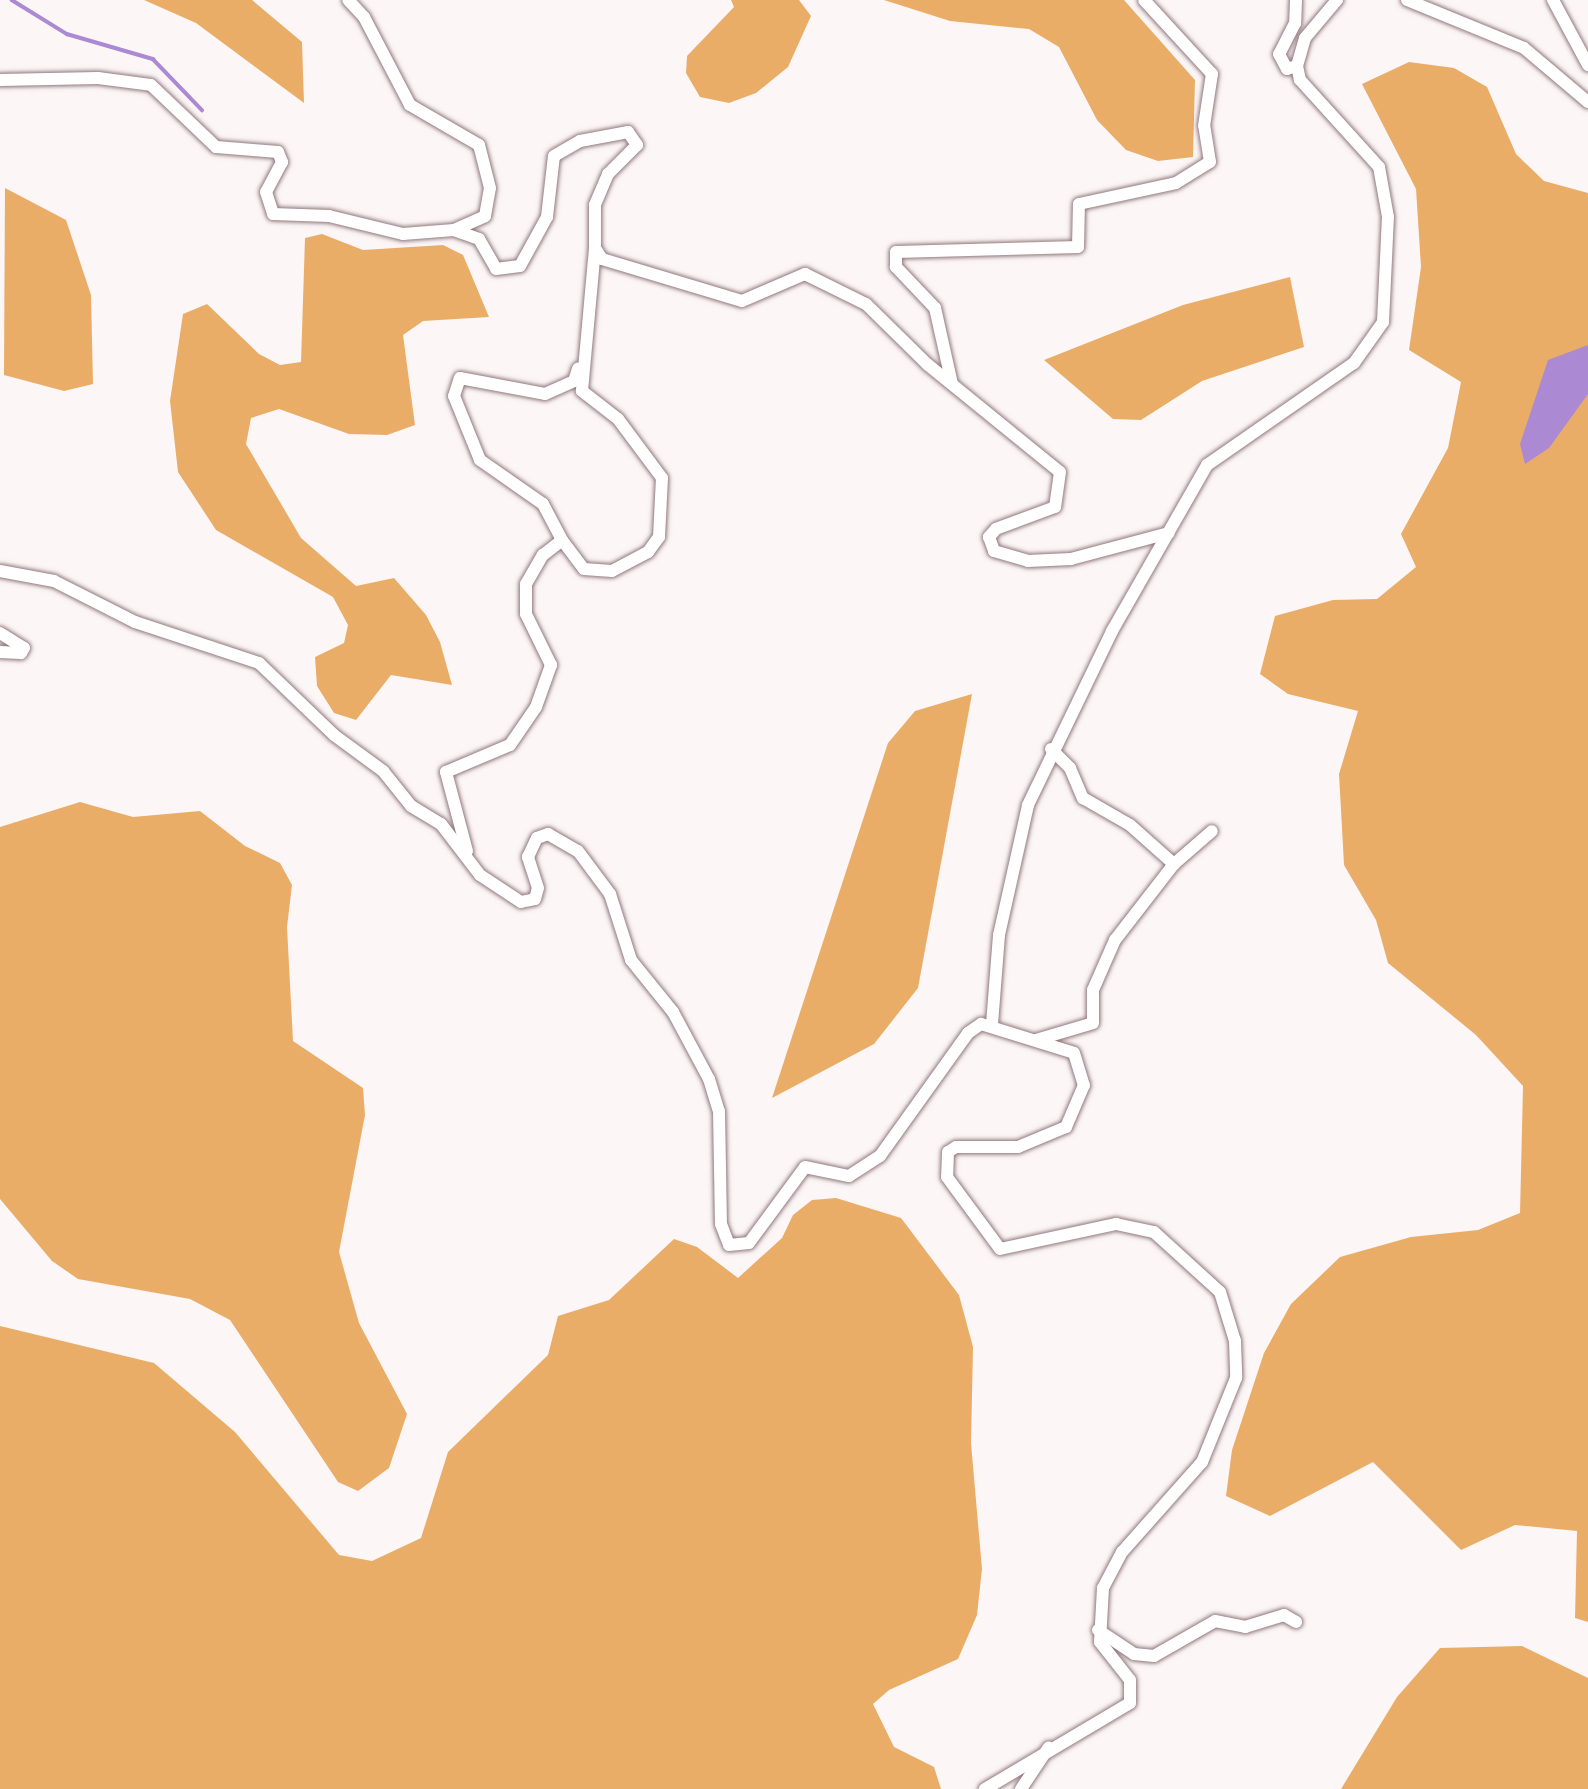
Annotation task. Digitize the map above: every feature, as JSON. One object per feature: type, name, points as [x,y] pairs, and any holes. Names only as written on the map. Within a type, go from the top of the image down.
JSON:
[{"type":"street","points":[[0,80],[98,78],[151,85],[216,147],[278,152],[282,162],[266,192],[273,214],[329,216],[403,234],[454,230],[485,216],[490,206],[480,145],[410,105],[364,17],[348,0]]},
{"type":"street","points":[[952,384],[935,308],[896,267],[896,252],[1078,247],[1079,204],[1176,183],[1210,162],[1204,126],[1212,74],[1144,0]]},
{"type":"street","points":[[1296,0],[1296,23],[1279,61],[1287,69],[1297,66]]},
{"type":"street","points":[[992,1024],[1008,885],[1028,805],[1051,749],[1169,533],[1207,465],[1354,363],[1383,322],[1388,217],[1379,167],[1300,80],[1297,66],[1305,38],[1337,0]]},
{"type":"street","points":[[1407,0],[1524,48],[1588,102]]},
{"type":"street","points":[[1553,0],[1588,65]]},
{"type":"street","points":[[454,230],[479,239],[496,269],[520,266],[547,217],[554,156],[580,141],[628,132],[637,145],[601,187],[580,366],[582,391],[618,419],[662,478],[663,516],[648,552],[612,571],[584,569],[562,540],[543,503],[480,460],[454,396],[460,378],[545,394],[574,381],[580,366]]},
{"type":"street","points":[[595,248],[616,268],[741,301],[793,275],[821,279],[866,304],[952,384],[1060,471],[1055,507],[996,529],[989,537],[994,551],[1028,561],[1071,559],[1169,533]]},
{"type":"street","points":[[469,865],[446,772],[510,745],[536,707],[551,665],[526,614],[526,584],[562,540]]},
{"type":"street","points":[[0,571],[54,581],[135,622],[259,663],[334,735],[383,771],[411,806],[441,824],[469,865],[528,902],[538,888],[530,846],[548,834],[578,851],[599,875],[631,960],[679,1021],[709,1079],[719,1111],[721,1224],[729,1245],[750,1243],[805,1167],[849,1176],[880,1156],[968,1032],[992,1024],[1074,1053],[1083,1068],[1076,1110],[1066,1127],[1034,1144],[948,1152],[947,1177],[970,1216],[992,1244],[1007,1251],[1031,1238],[1116,1224],[1154,1232],[1220,1292],[1235,1341],[1236,1378],[1202,1462],[1110,1569],[1098,1630],[1100,1642],[1130,1679],[1130,1703],[1049,1747],[985,1789]]},
{"type":"street","points":[[0,633],[24,648],[21,653],[0,652]]},
{"type":"street","points":[[1051,749],[1070,768],[1083,798],[1130,825],[1174,864]]},
{"type":"street","points":[[1036,1040],[1093,1023],[1102,964],[1174,864],[1212,831]]},
{"type":"street","points":[[1098,1630],[1134,1654],[1154,1656],[1215,1621],[1245,1628],[1284,1615],[1296,1622]]},
{"type":"street","points":[[1021,1789],[1049,1747]]},
{"type":"shaded area","points":[[144,0],[252,0],[302,42],[304,103],[196,23]]},
{"type":"shaded area","points":[[731,0],[799,0],[811,16],[788,67],[756,93],[729,103],[700,97],[686,73],[687,56],[734,7]]},
{"type":"shaded area","points":[[884,0],[1124,0],[1195,80],[1193,157],[1158,161],[1126,150],[1097,120],[1059,47],[1029,29],[950,21]]},
{"type":"shaded area","points":[[1409,62],[1454,68],[1487,87],[1516,154],[1544,181],[1588,193],[1588,1622],[1575,1618],[1577,1531],[1515,1525],[1461,1550],[1373,1462],[1270,1516],[1226,1496],[1232,1450],[1264,1353],[1291,1304],[1340,1257],[1411,1237],[1478,1230],[1520,1213],[1523,1086],[1476,1035],[1388,963],[1376,920],[1344,865],[1339,774],[1358,711],[1288,694],[1260,674],[1275,616],[1333,600],[1377,599],[1416,567],[1401,534],[1448,448],[1461,382],[1409,350],[1421,267],[1416,189],[1362,84]]},
{"type":"shaded area","points":[[5,188],[66,220],[91,295],[93,384],[64,391],[4,375]]},
{"type":"shaded area","points":[[322,234],[363,250],[443,245],[463,255],[489,317],[423,321],[403,335],[415,425],[387,435],[349,434],[279,409],[251,418],[246,444],[301,538],[356,586],[394,578],[426,615],[440,642],[452,685],[391,675],[356,720],[334,713],[317,686],[315,657],[344,643],[348,625],[333,597],[216,530],[178,472],[170,401],[183,314],[207,304],[259,354],[280,365],[301,362],[305,238]]},
{"type":"shaded area","points":[[1290,277],[1304,347],[1202,381],[1141,420],[1113,419],[1044,360],[1183,305]]},
{"type":"shaded area","points":[[1588,345],[1588,394],[1549,448],[1525,464],[1520,444],[1548,360]]},
{"type":"shaded area","points":[[972,694],[918,988],[874,1044],[772,1098],[888,743],[915,711]]},
{"type":"shaded area","points":[[80,802],[133,817],[200,811],[245,846],[280,863],[292,885],[287,927],[293,1041],[363,1088],[365,1115],[339,1252],[359,1323],[407,1414],[389,1468],[358,1491],[338,1482],[230,1320],[190,1299],[78,1279],[52,1261],[0,1199],[0,827]]},
{"type":"shaded area","points":[[836,1198],[901,1218],[959,1295],[973,1347],[971,1443],[982,1569],[977,1615],[958,1659],[889,1690],[873,1704],[894,1747],[934,1767],[941,1789],[0,1789],[0,1326],[154,1363],[235,1432],[339,1555],[372,1561],[421,1538],[448,1452],[548,1355],[558,1316],[609,1300],[674,1239],[697,1247],[738,1278],[782,1238],[793,1215],[812,1200]]},
{"type":"shaded area","points":[[1522,1646],[1588,1678],[1588,1789],[1341,1789],[1397,1697],[1440,1648]]},
{"type":"waterway","points":[[12,0],[67,34],[153,59],[202,110]]}]
